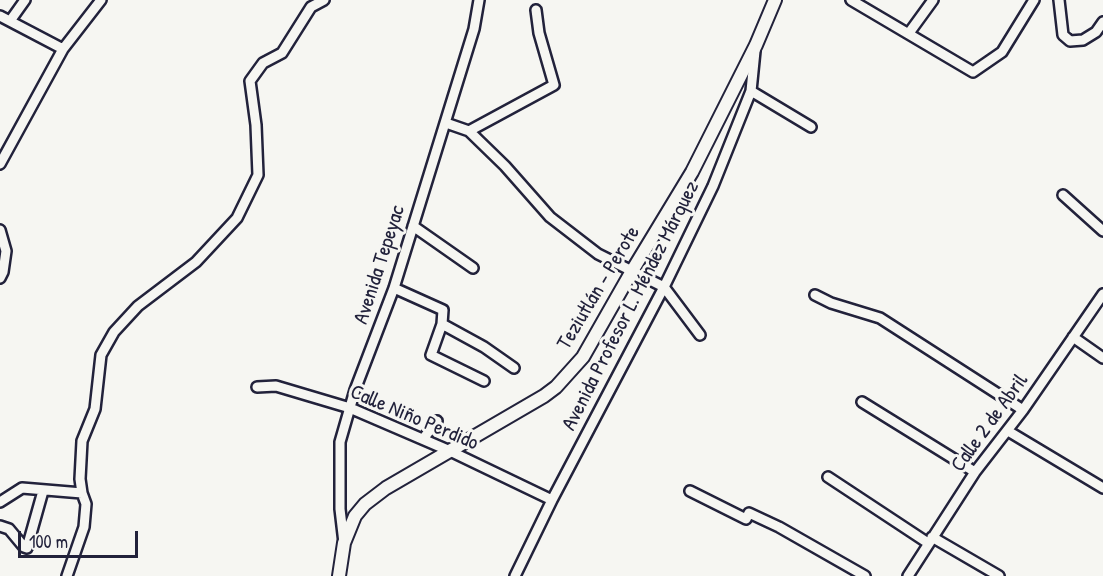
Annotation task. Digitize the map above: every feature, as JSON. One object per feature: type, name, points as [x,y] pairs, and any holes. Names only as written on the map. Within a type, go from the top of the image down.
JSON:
[{"type":"main road","name":"Teziutlán - Perote","points":[[339,576],[344,543],[355,516],[365,504],[386,488],[526,408],[556,387],[583,357],[692,172],[756,45],[775,0]]},
{"type":"street","points":[[10,21],[25,0]]},
{"type":"street","points":[[0,164],[63,49],[100,0]]},
{"type":"street","points":[[67,576],[84,527],[86,504],[80,479],[82,441],[95,409],[101,355],[114,332],[138,306],[196,262],[237,218],[258,175],[256,125],[250,81],[263,63],[282,53],[311,7],[324,0]]},
{"type":"street","name":"Avenida Tepeyac","points":[[344,543],[340,509],[340,442],[350,408],[394,288],[446,123],[474,29],[479,0]]},
{"type":"street","points":[[851,0],[973,72],[1002,52],[1034,0]]},
{"type":"street","points":[[909,33],[933,0]]},
{"type":"street","points":[[1059,0],[1063,35],[1070,41],[1083,40],[1096,32],[1103,22]]},
{"type":"street","points":[[469,131],[554,85],[539,33],[536,10]]},
{"type":"street","points":[[0,16],[63,49]]},
{"type":"street","name":"Avenida Profesor L. Méndez Márquez","points":[[515,576],[552,500],[664,287],[713,186],[751,91],[756,45]]},
{"type":"street","points":[[751,91],[811,127]]},
{"type":"street","points":[[446,123],[469,131],[505,166],[550,217],[598,254],[664,287],[700,335]]},
{"type":"street","points":[[1064,195],[1103,231]]},
{"type":"street","points":[[412,226],[473,268]]},
{"type":"street","points":[[0,230],[6,251],[0,278]]},
{"type":"street","points":[[394,288],[443,310],[442,324],[431,355],[484,381]]},
{"type":"street","name":"Calle 2 de Abril","points":[[908,576],[975,472],[1008,432],[1103,294]]},
{"type":"street","points":[[815,295],[831,303],[880,318],[1023,410]]},
{"type":"street","points":[[442,324],[484,346],[514,368]]},
{"type":"street","points":[[1073,337],[1103,358]]},
{"type":"street","name":"Calle Niño Perdido","points":[[257,387],[276,386],[350,408],[450,451],[552,500]]},
{"type":"street","points":[[862,402],[975,472]]},
{"type":"street","points":[[423,439],[437,421]]},
{"type":"street","points":[[1008,432],[1103,488]]},
{"type":"street","points":[[828,477],[930,540],[999,576]]},
{"type":"street","points":[[0,502],[22,488],[82,493]]},
{"type":"street","points":[[0,526],[9,529],[27,548],[43,491]]},
{"type":"street","points":[[690,491],[746,519],[749,513],[779,527],[865,576]]}]
